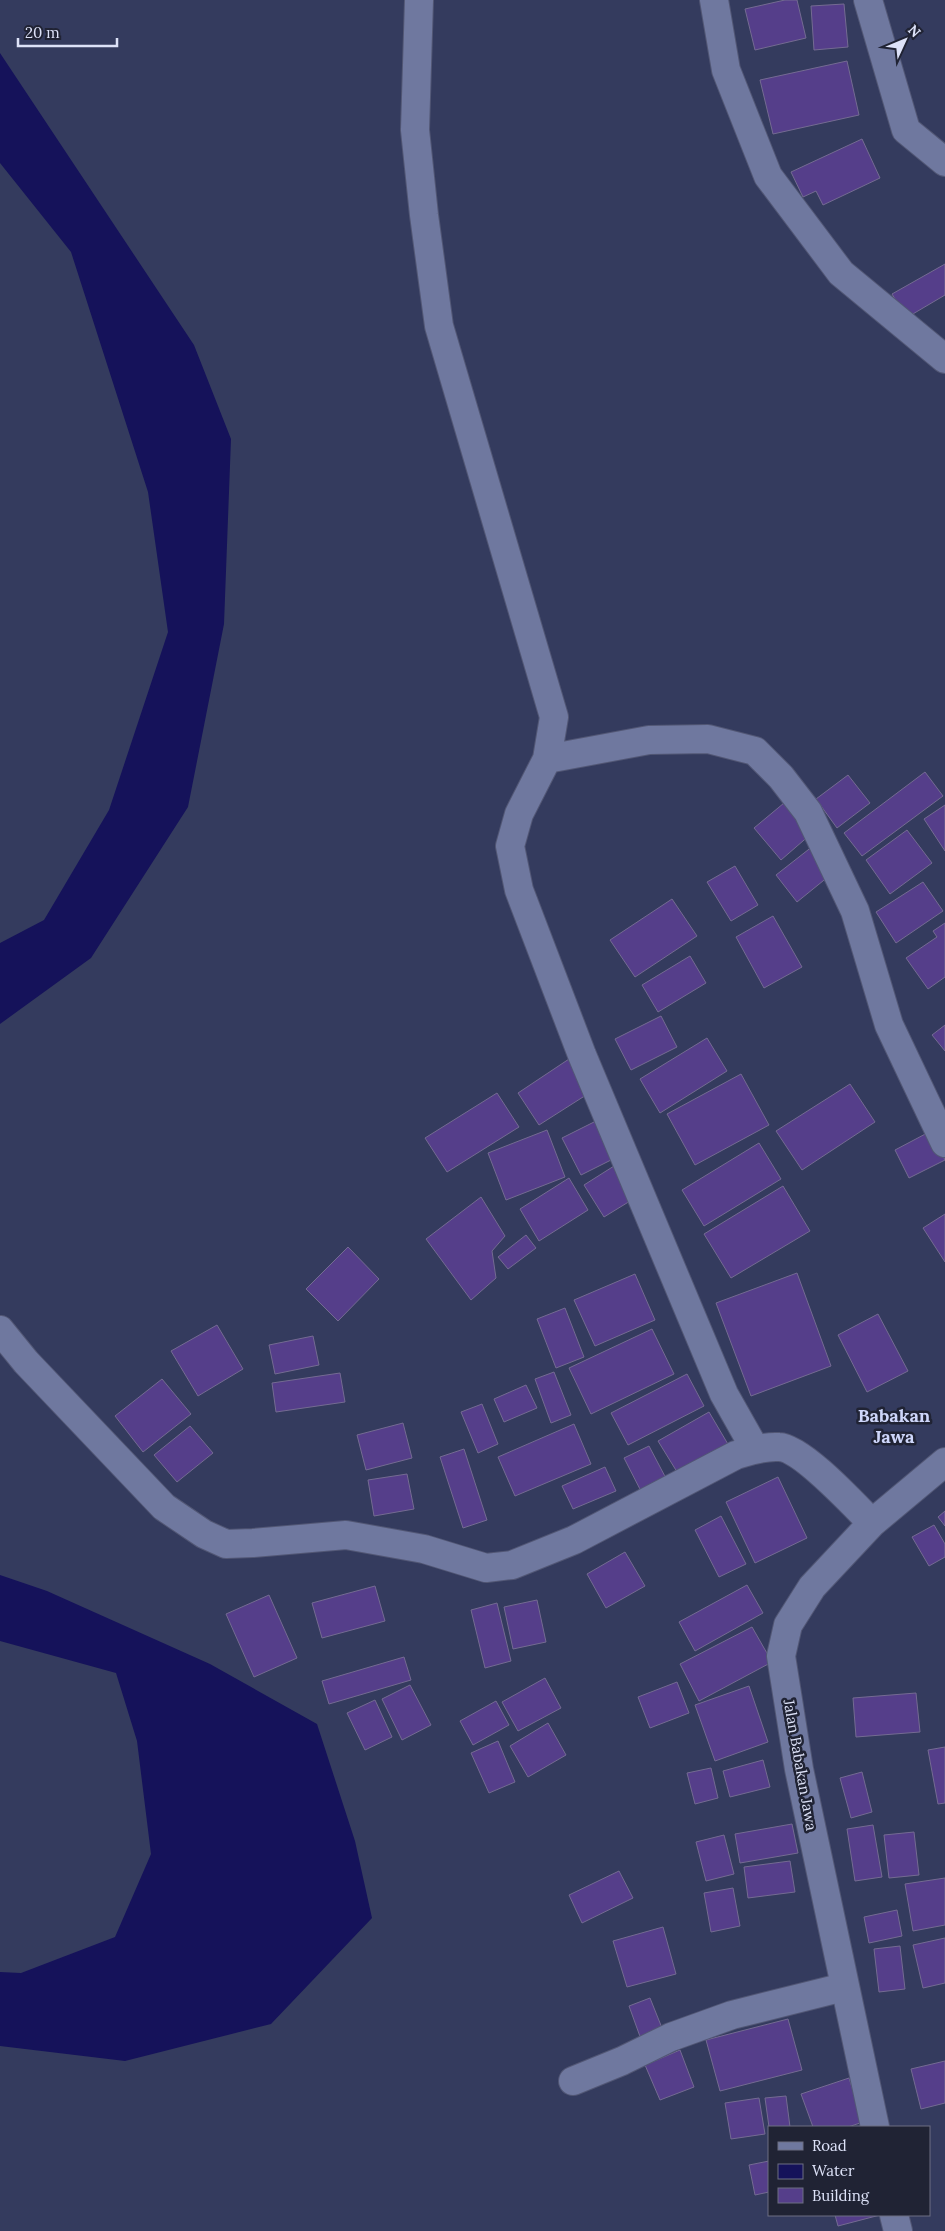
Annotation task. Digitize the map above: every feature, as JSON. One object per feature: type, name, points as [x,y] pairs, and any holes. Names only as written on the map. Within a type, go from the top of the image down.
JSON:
[{"type":"street","points":[[419,0],[415,130],[439,326],[554,716],[547,759],[519,814],[510,846],[519,890],[582,1055],[708,1357],[724,1394],[755,1449]]},
{"type":"street","points":[[714,0],[726,70],[768,176],[842,273],[945,359]]},
{"type":"street","points":[[868,0],[906,130],[945,162]]},
{"type":"street","points":[[547,759],[649,740],[708,738],[755,751],[781,777],[813,821],[855,911],[889,1025],[945,1143]]},
{"type":"street","points":[[0,1330],[26,1362],[164,1507],[204,1534],[226,1544],[253,1544],[346,1535],[424,1549],[486,1568],[512,1565],[574,1540],[736,1455],[755,1449],[780,1447],[798,1455],[833,1484],[872,1523]]},
{"type":"street","name":"Jalan Babakan Jawa","points":[[875,2126],[799,1770],[781,1656],[788,1625],[812,1587],[872,1523],[945,1462]]},
{"type":"street","points":[[573,2081],[622,2061],[671,2037],[732,2015],[844,1987]]},
{"type":"street","points":[[894,2216],[898,2231]]},
{"type":"water","points":[[0,53],[194,345],[231,439],[224,624],[188,807],[91,958],[0,1024],[0,943],[44,920],[109,810],[168,632],[148,492],[71,252],[0,163]]},
{"type":"water","points":[[0,1575],[47,1591],[210,1664],[317,1724],[355,1841],[372,1918],[271,2024],[125,2061],[0,2046],[0,1972],[21,1973],[115,1937],[151,1854],[137,1741],[116,1673],[0,1641]]},
{"type":"building","points":[[785,0],[797,0],[806,38],[755,50],[745,9]]},
{"type":"building","points":[[844,4],[848,47],[814,50],[811,6]]},
{"type":"building","points":[[847,61],[859,115],[773,134],[760,80]]},
{"type":"building","points":[[862,139],[880,178],[823,205],[816,191],[803,197],[791,172]]},
{"type":"building","points":[[945,264],[945,295],[906,318],[892,294]]},
{"type":"building","points":[[925,772],[943,796],[862,856],[844,833]]},
{"type":"building","points":[[848,775],[870,803],[837,828],[816,799]]},
{"type":"building","points":[[784,803],[811,834],[781,860],[754,828]]},
{"type":"building","points":[[945,805],[945,851],[924,819]]},
{"type":"building","points":[[907,830],[932,863],[890,894],[866,860]]},
{"type":"building","points":[[813,846],[834,872],[797,902],[776,875]]},
{"type":"building","points":[[735,866],[758,905],[731,921],[707,882]]},
{"type":"building","points":[[923,882],[943,911],[896,943],[876,912]]},
{"type":"building","points":[[672,899],[697,936],[635,977],[610,940]]},
{"type":"building","points":[[773,916],[802,967],[764,988],[736,937]]},
{"type":"building","points":[[945,923],[945,977],[928,989],[906,958],[937,937],[933,931]]},
{"type":"building","points":[[690,956],[706,983],[658,1012],[642,985]]},
{"type":"building","points":[[661,1016],[677,1047],[631,1070],[615,1039]]},
{"type":"building","points":[[945,1025],[945,1051],[932,1035]]},
{"type":"building","points":[[707,1038],[727,1071],[660,1113],[640,1079]]},
{"type":"building","points":[[572,1057],[594,1090],[539,1125],[518,1093]]},
{"type":"building","points":[[741,1074],[769,1125],[695,1165],[667,1114]]},
{"type":"building","points":[[850,1084],[875,1122],[802,1170],[776,1131]]},
{"type":"building","points":[[497,1093],[519,1127],[447,1172],[425,1138]]},
{"type":"building","points":[[598,1120],[617,1157],[581,1175],[562,1138]]},
{"type":"building","points":[[547,1130],[565,1177],[506,1200],[488,1153]]},
{"type":"building","points":[[931,1131],[945,1160],[909,1178],[895,1150]]},
{"type":"building","points":[[759,1143],[781,1179],[704,1226],[682,1190]]},
{"type":"building","points":[[614,1166],[635,1198],[604,1217],[584,1185]]},
{"type":"building","points":[[569,1178],[588,1210],[539,1241],[520,1209]]},
{"type":"building","points":[[783,1186],[810,1231],[731,1278],[704,1234]]},
{"type":"building","points":[[481,1197],[505,1236],[492,1251],[496,1278],[471,1300],[426,1239]]},
{"type":"building","points":[[945,1214],[945,1262],[923,1228]]},
{"type":"building","points":[[526,1235],[536,1248],[508,1269],[498,1257]]},
{"type":"building","points":[[348,1247],[379,1279],[338,1321],[306,1289]]},
{"type":"building","points":[[797,1273],[831,1366],[751,1396],[716,1303]]},
{"type":"building","points":[[635,1274],[655,1320],[595,1346],[574,1300]]},
{"type":"building","points":[[565,1308],[584,1357],[556,1368],[537,1319]]},
{"type":"building","points":[[878,1314],[908,1371],[867,1392],[838,1335]]},
{"type":"building","points":[[217,1325],[243,1369],[198,1396],[171,1351]]},
{"type":"building","points":[[652,1329],[674,1374],[591,1414],[569,1368]]},
{"type":"building","points":[[313,1336],[319,1365],[275,1374],[269,1345]]},
{"type":"building","points":[[554,1372],[571,1415],[551,1423],[535,1379]]},
{"type":"building","points":[[340,1373],[345,1402],[276,1412],[272,1383]]},
{"type":"building","points":[[687,1374],[704,1406],[628,1445],[611,1413]]},
{"type":"building","points":[[162,1379],[191,1414],[143,1452],[115,1416]]},
{"type":"building","points":[[526,1385],[537,1408],[504,1422],[494,1399]]},
{"type":"building","points":[[482,1404],[498,1444],[478,1453],[461,1412]]},
{"type":"building","points":[[709,1412],[732,1451],[682,1480],[658,1441]]},
{"type":"building","points":[[403,1423],[412,1458],[366,1470],[357,1435]]},
{"type":"building","points":[[574,1424],[591,1464],[515,1496],[498,1457]]},
{"type":"building","points":[[190,1426],[213,1453],[177,1482],[154,1455]]},
{"type":"building","points":[[649,1446],[669,1484],[644,1497],[624,1458]]},
{"type":"building","points":[[464,1449],[487,1520],[463,1528],[440,1457]]},
{"type":"building","points":[[605,1467],[616,1491],[573,1509],[562,1486]]},
{"type":"building","points":[[407,1474],[414,1509],[374,1516],[368,1480]]},
{"type":"building","points":[[778,1477],[807,1538],[755,1563],[726,1502]]},
{"type":"building","points":[[945,1511],[945,1526],[938,1517]]},
{"type":"building","points":[[721,1516],[746,1564],[719,1577],[695,1530]]},
{"type":"building","points":[[934,1525],[945,1544],[945,1557],[929,1566],[912,1537]]},
{"type":"building","points":[[625,1552],[645,1586],[606,1608],[587,1574]]},
{"type":"building","points":[[747,1585],[763,1613],[695,1651],[679,1622]]},
{"type":"building","points":[[375,1586],[385,1621],[322,1638],[312,1603]]},
{"type":"building","points":[[269,1595],[297,1658],[254,1677],[226,1614]]},
{"type":"building","points":[[537,1600],[546,1642],[513,1649],[504,1607]]},
{"type":"building","points":[[497,1603],[511,1661],[485,1668],[471,1610]]},
{"type":"building","points":[[752,1627],[772,1662],[699,1701],[680,1664]]},
{"type":"building","points":[[404,1657],[411,1680],[329,1704],[322,1681]]},
{"type":"building","points":[[545,1678],[561,1708],[518,1731],[502,1702]]},
{"type":"building","points":[[677,1682],[689,1713],[650,1728],[638,1697]]},
{"type":"building","points":[[410,1685],[431,1725],[402,1740],[382,1699]]},
{"type":"building","points":[[749,1686],[768,1742],[715,1761],[695,1705]]},
{"type":"building","points":[[916,1693],[920,1732],[856,1737],[853,1698]]},
{"type":"building","points":[[375,1700],[392,1737],[365,1750],[347,1713]]},
{"type":"building","points":[[496,1701],[509,1725],[473,1745],[460,1721]]},
{"type":"building","points":[[548,1723],[566,1755],[528,1777],[510,1746]]},
{"type":"building","points":[[498,1741],[515,1782],[489,1793],[471,1753]]},
{"type":"building","points":[[945,1747],[945,1803],[938,1804],[928,1750]]},
{"type":"building","points":[[763,1760],[770,1787],[730,1797],[723,1771]]},
{"type":"building","points":[[711,1768],[718,1798],[695,1804],[687,1773]]},
{"type":"building","points":[[862,1772],[872,1812],[851,1818],[840,1778]]},
{"type":"building","points":[[792,1824],[798,1853],[740,1863],[735,1834]]},
{"type":"building","points":[[873,1825],[882,1877],[855,1881],[847,1829]]},
{"type":"building","points":[[914,1832],[919,1875],[889,1878],[884,1835]]},
{"type":"building","points":[[724,1835],[734,1874],[706,1881],[696,1842]]},
{"type":"building","points":[[790,1861],[795,1892],[748,1898],[744,1867]]},
{"type":"building","points":[[619,1871],[633,1898],[582,1923],[569,1895]]},
{"type":"building","points":[[945,1878],[945,1925],[913,1931],[905,1884]]},
{"type":"building","points":[[733,1888],[740,1926],[711,1932],[704,1893]]},
{"type":"building","points":[[897,1910],[902,1936],[869,1943],[864,1917]]},
{"type":"building","points":[[663,1927],[676,1974],[627,1987],[613,1941]]},
{"type":"building","points":[[945,1938],[945,1983],[923,1988],[913,1945]]},
{"type":"building","points":[[900,1946],[905,1989],[879,1992],[874,1949]]},
{"type":"building","points":[[650,1998],[664,2033],[642,2042],[629,2006]]},
{"type":"building","points":[[788,2019],[802,2070],[720,2091],[706,2040]]},
{"type":"building","points":[[680,2050],[694,2087],[660,2100],[645,2065]]},
{"type":"building","points":[[945,2061],[945,2103],[921,2109],[911,2069]]},
{"type":"building","points":[[849,2078],[863,2122],[851,2126],[813,2126],[801,2094]]},
{"type":"building","points":[[786,2096],[790,2126],[769,2126],[765,2098]]},
{"type":"building","points":[[759,2098],[765,2134],[731,2139],[725,2103]]},
{"type":"building","points":[[768,2161],[768,2192],[755,2195],[749,2165]]},
{"type":"building","points":[[835,2216],[876,2216],[838,2226]]},
{"type":"district","name":"Babakan Jawa","points":[[894,1426]]}]
